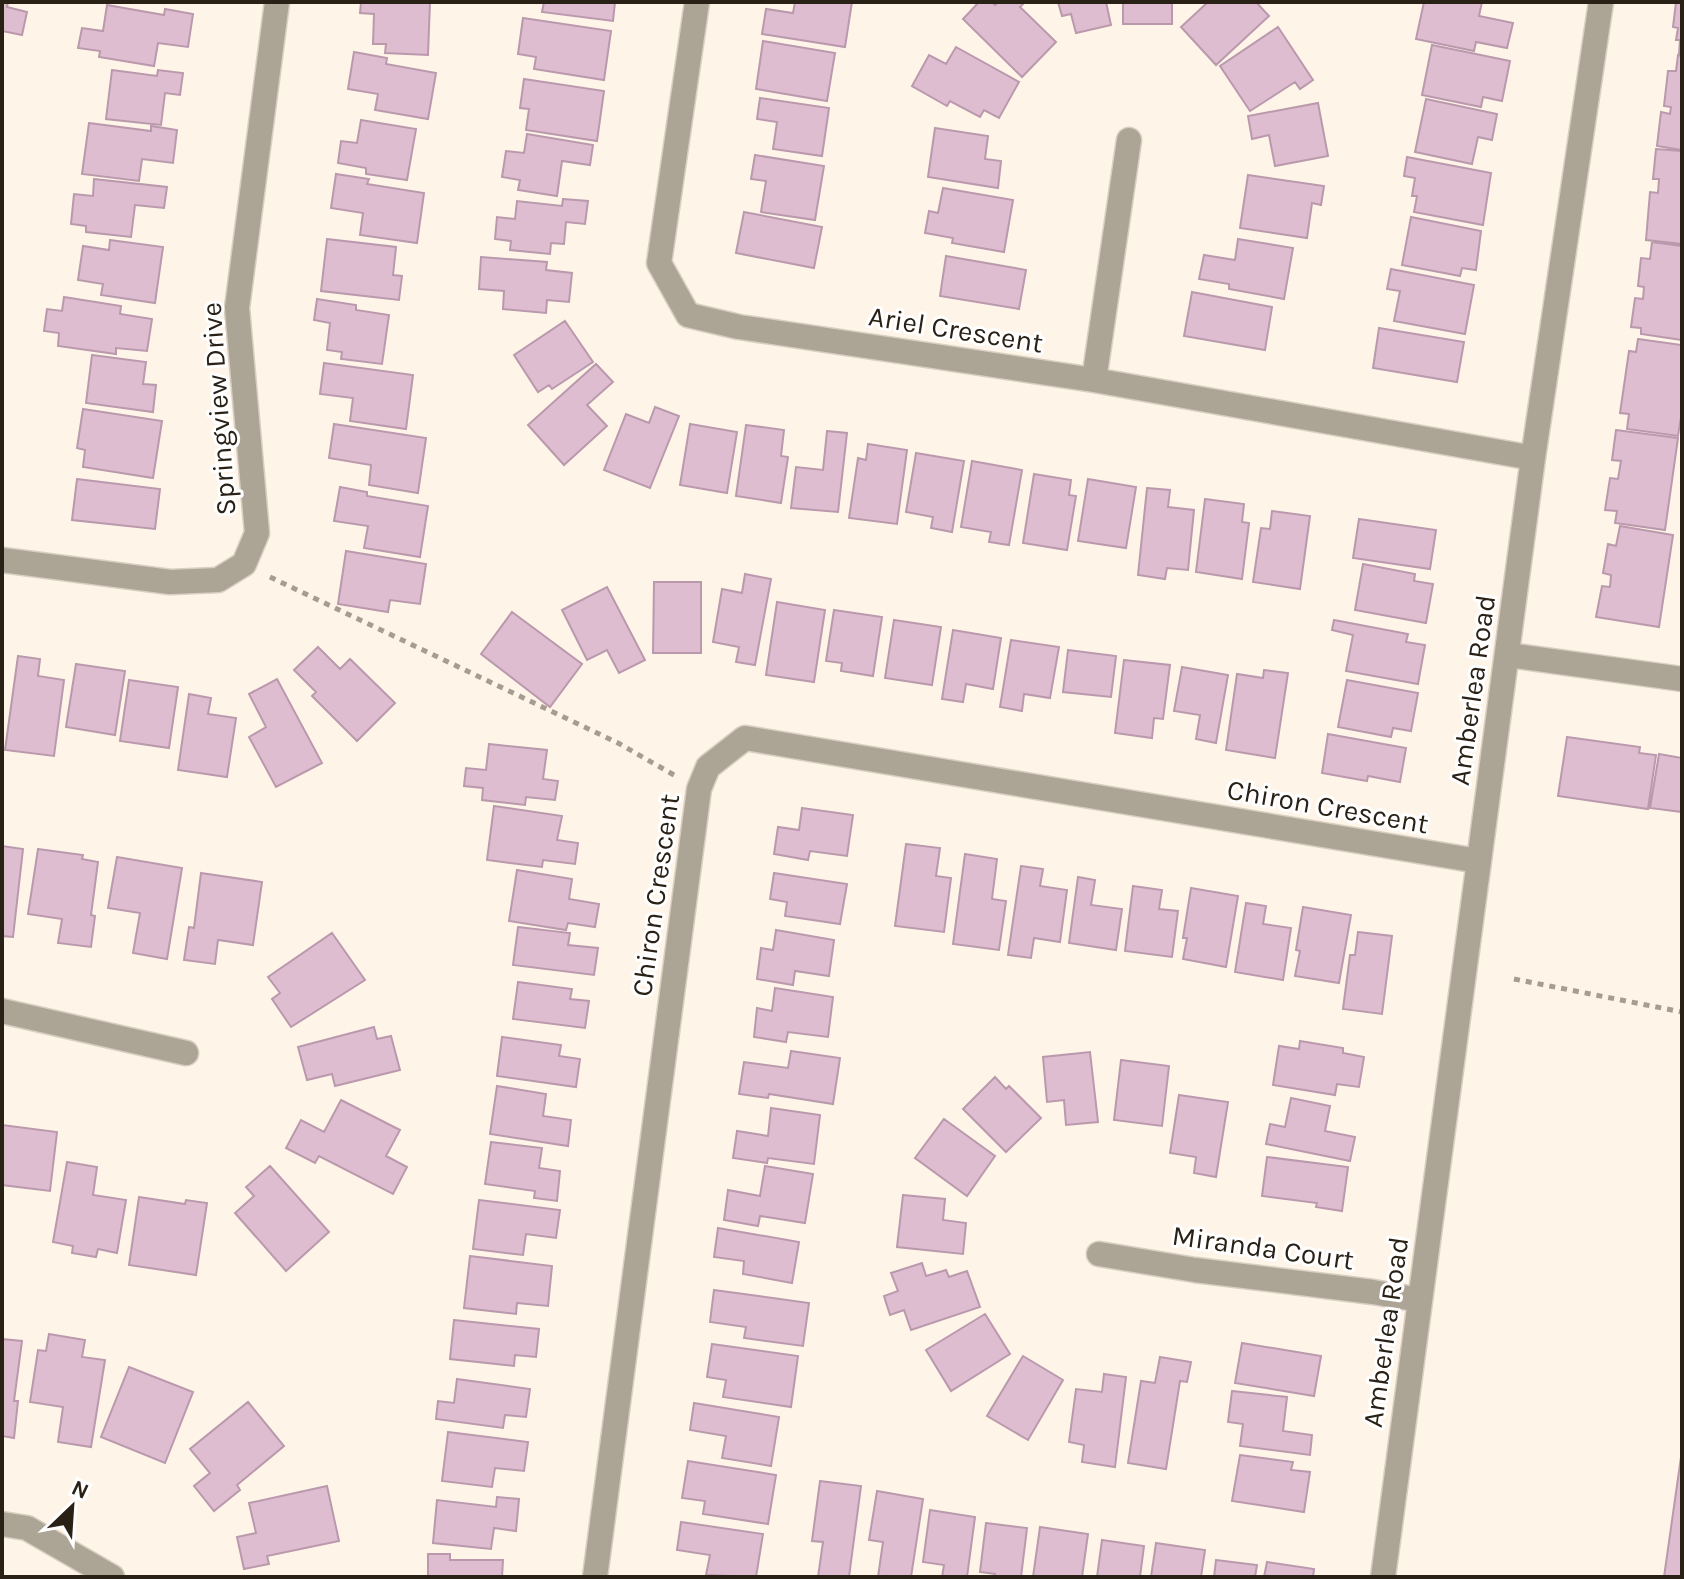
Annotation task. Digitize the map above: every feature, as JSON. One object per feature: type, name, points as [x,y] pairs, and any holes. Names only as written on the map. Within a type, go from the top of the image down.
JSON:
[{"type":"street","name":"Springview Drive","points":[[244,564],[257,533],[237,308],[277,2]]},
{"type":"street","name":"Ariel Crescent","points":[[697,2],[659,263],[688,315],[739,327],[1094,380],[1533,458]]},
{"type":"street","name":"Amberlea Road","points":[[1383,1577],[1533,458],[1601,2]]},
{"type":"street","points":[[1094,380],[1129,140]]},
{"type":"street","points":[[2,560],[170,582],[218,580],[244,564]]},
{"type":"street","points":[[1508,655],[1682,679]]},
{"type":"street","name":"Chiron Crescent","points":[[595,1577],[699,789],[708,767],[745,738],[1478,861]]},
{"type":"street","points":[[2,1011],[186,1053]]},
{"type":"street","name":"Miranda Court","points":[[1099,1254],[1420,1300]]},
{"type":"street","points":[[2,1524],[27,1528],[112,1577]]},
{"type":"path","points":[[244,564],[618,743],[699,789]]},
{"type":"path","points":[[1514,979],[1682,1012]]},
{"type":"building","points":[[2,2],[8,2],[7,7],[27,12],[22,35],[2,31]]},
{"type":"building","points":[[361,2],[430,2],[428,55],[385,53],[386,44],[373,44],[374,14],[360,13]]},
{"type":"building","points":[[544,2],[615,2],[613,21],[542,12]]},
{"type":"building","points":[[795,2],[852,2],[845,47],[762,34],[766,9],[793,13]]},
{"type":"building","points":[[979,2],[995,5],[998,2],[1025,2],[1020,7],[1056,42],[1022,77],[963,19]]},
{"type":"building","points":[[1058,2],[1106,2],[1111,25],[1076,33],[1071,14],[1062,16]]},
{"type":"building","points":[[1123,2],[1172,2],[1172,24],[1123,24]]},
{"type":"building","points":[[1208,2],[1256,2],[1269,16],[1216,65],[1181,27]]},
{"type":"building","points":[[1424,2],[1482,2],[1479,16],[1513,23],[1507,48],[1476,42],[1474,51],[1416,39]]},
{"type":"building","points":[[1676,2],[1682,2],[1682,55],[1679,54],[1680,40],[1676,40],[1678,28],[1673,27]]},
{"type":"building","points":[[107,5],[164,15],[165,9],[193,14],[188,47],[158,43],[154,66],[99,57],[100,51],[78,48],[82,28],[103,31]]},
{"type":"building","points":[[523,18],[611,31],[604,80],[534,69],[536,57],[518,54]]},
{"type":"building","points":[[1278,27],[1313,80],[1300,89],[1295,82],[1250,111],[1220,66]]},
{"type":"building","points":[[763,41],[835,53],[827,101],[756,89]]},
{"type":"building","points":[[1432,45],[1510,61],[1502,101],[1483,97],[1481,107],[1422,95]]},
{"type":"building","points":[[956,47],[1019,82],[999,118],[984,110],[980,117],[950,101],[947,106],[912,86],[929,55],[946,64]]},
{"type":"building","points":[[354,52],[387,58],[386,64],[436,73],[428,119],[375,110],[378,94],[348,89]]},
{"type":"building","points":[[1678,55],[1682,56],[1682,150],[1657,146],[1661,112],[1670,114],[1671,107],[1664,106],[1668,71],[1676,71]]},
{"type":"building","points":[[112,70],[157,76],[158,70],[183,73],[180,95],[165,93],[161,125],[106,119]]},
{"type":"building","points":[[524,79],[604,91],[597,141],[526,130],[529,109],[520,108]]},
{"type":"building","points":[[760,98],[829,108],[822,156],[773,149],[777,122],[757,119]]},
{"type":"building","points":[[1426,99],[1497,114],[1492,140],[1478,137],[1472,164],[1415,152]]},
{"type":"building","points":[[1318,103],[1328,156],[1275,166],[1269,135],[1252,139],[1248,116]]},
{"type":"building","points":[[361,120],[416,129],[407,180],[366,174],[366,168],[338,163],[341,141],[357,143]]},
{"type":"building","points":[[89,123],[151,131],[151,126],[177,130],[173,163],[142,159],[139,181],[82,174]]},
{"type":"building","points":[[935,128],[988,136],[985,159],[1001,161],[998,188],[928,177]]},
{"type":"building","points":[[527,134],[593,145],[590,165],[562,161],[557,196],[518,190],[520,180],[502,177],[506,151],[524,153]]},
{"type":"building","points":[[1656,149],[1682,151],[1682,244],[1646,240],[1650,192],[1658,193],[1659,179],[1653,179]]},
{"type":"building","points":[[755,155],[824,166],[815,220],[761,212],[766,181],[751,179]]},
{"type":"building","points":[[1407,157],[1491,173],[1483,225],[1414,212],[1417,196],[1412,196],[1415,178],[1404,176]]},
{"type":"building","points":[[336,174],[369,179],[367,184],[424,193],[417,243],[360,235],[363,213],[331,208]]},
{"type":"building","points":[[1248,175],[1324,186],[1321,205],[1312,203],[1307,238],[1240,228]]},
{"type":"building","points":[[94,179],[167,187],[164,208],[135,205],[131,237],[86,232],[86,226],[71,224],[74,194],[93,196]]},
{"type":"building","points":[[943,188],[1013,200],[1004,252],[952,243],[953,238],[925,233],[929,211],[938,213]]},
{"type":"building","points":[[563,199],[588,201],[585,224],[566,222],[564,244],[551,243],[550,254],[510,250],[511,241],[495,239],[497,217],[515,219],[517,201],[562,206]]},
{"type":"building","points":[[744,212],[822,227],[814,268],[736,253]]},
{"type":"building","points":[[1411,217],[1481,231],[1476,270],[1462,268],[1460,276],[1402,265]]},
{"type":"building","points":[[327,239],[396,247],[393,275],[402,276],[399,300],[321,291]]},
{"type":"building","points":[[1238,239],[1293,248],[1284,299],[1229,289],[1229,284],[1199,279],[1204,255],[1235,260]]},
{"type":"building","points":[[110,240],[163,247],[155,303],[101,295],[103,284],[78,280],[83,246],[109,250]]},
{"type":"building","points":[[1652,242],[1682,246],[1682,340],[1641,334],[1641,328],[1631,327],[1635,298],[1643,299],[1644,287],[1638,286],[1641,258],[1650,259]]},
{"type":"building","points":[[946,256],[1026,270],[1019,309],[940,296]]},
{"type":"building","points":[[481,257],[547,262],[546,270],[572,273],[569,302],[547,300],[546,313],[503,309],[504,291],[479,289]]},
{"type":"building","points":[[1391,269],[1474,285],[1465,334],[1394,321],[1400,291],[1387,289]]},
{"type":"building","points":[[1192,292],[1272,307],[1265,350],[1184,336]]},
{"type":"building","points":[[64,297],[121,306],[120,314],[152,319],[147,351],[116,348],[116,354],[58,346],[59,333],[44,331],[47,309],[62,311]]},
{"type":"building","points":[[317,299],[356,305],[356,310],[389,315],[382,364],[341,359],[342,352],[327,350],[330,323],[314,320]]},
{"type":"building","points":[[565,321],[593,362],[552,389],[549,385],[538,392],[514,355]]},
{"type":"building","points":[[1379,328],[1464,342],[1457,382],[1373,368]]},
{"type":"building","points":[[1638,339],[1682,345],[1682,411],[1678,436],[1627,429],[1629,414],[1620,413],[1629,351],[1636,352]]},
{"type":"building","points":[[92,355],[146,362],[143,384],[156,385],[153,412],[86,403]]},
{"type":"building","points":[[324,363],[413,375],[406,429],[350,421],[353,398],[320,394]]},
{"type":"building","points":[[596,364],[613,382],[587,405],[607,426],[564,465],[528,425]]},
{"type":"building","points":[[655,407],[679,416],[650,488],[604,470],[626,414],[649,423]]},
{"type":"building","points":[[83,409],[162,421],[153,478],[83,467],[85,450],[77,448]]},
{"type":"building","points":[[334,424],[426,438],[418,493],[369,485],[371,465],[329,458]]},
{"type":"building","points":[[690,424],[737,432],[727,493],[680,485]]},
{"type":"building","points":[[746,425],[784,430],[781,456],[788,457],[781,503],[736,496]]},
{"type":"building","points":[[1616,430],[1678,438],[1665,530],[1615,523],[1617,511],[1605,510],[1610,478],[1618,479],[1621,461],[1612,460]]},
{"type":"building","points":[[827,431],[847,433],[838,512],[791,508],[796,467],[823,470]]},
{"type":"building","points":[[868,444],[907,450],[897,524],[849,518],[858,458],[866,460]]},
{"type":"building","points":[[916,453],[964,461],[952,532],[931,528],[933,517],[906,512]]},
{"type":"building","points":[[972,461],[1022,470],[1009,545],[989,542],[991,532],[961,527]]},
{"type":"building","points":[[1034,474],[1071,480],[1069,495],[1076,496],[1067,550],[1023,543]]},
{"type":"building","points":[[77,479],[160,489],[155,529],[72,520]]},
{"type":"building","points":[[1088,479],[1136,487],[1126,548],[1078,541]]},
{"type":"building","points":[[340,487],[367,492],[367,496],[428,506],[420,557],[364,548],[368,526],[334,521]]},
{"type":"building","points":[[1147,488],[1170,490],[1168,507],[1194,510],[1188,570],[1167,568],[1165,579],[1138,575]]},
{"type":"building","points":[[1205,499],[1244,504],[1242,522],[1249,523],[1242,579],[1196,572]]},
{"type":"building","points":[[1272,511],[1310,516],[1300,589],[1253,582],[1261,528],[1270,529]]},
{"type":"building","points":[[1359,519],[1436,530],[1430,569],[1353,558]]},
{"type":"building","points":[[1620,526],[1673,535],[1659,627],[1596,617],[1602,586],[1610,587],[1611,575],[1603,573],[1608,544],[1616,546]]},
{"type":"building","points":[[346,551],[426,564],[420,604],[390,600],[388,612],[338,604]]},
{"type":"building","points":[[1363,564],[1415,574],[1414,581],[1433,584],[1426,623],[1355,610]]},
{"type":"building","points":[[745,574],[771,579],[755,665],[736,662],[739,647],[713,642],[722,589],[742,593]]},
{"type":"building","points":[[654,582],[701,582],[701,653],[653,653]]},
{"type":"building","points":[[607,587],[645,660],[619,673],[607,650],[587,660],[562,610]]},
{"type":"building","points":[[777,602],[825,610],[814,682],[766,675]]},
{"type":"building","points":[[834,610],[882,617],[873,676],[841,671],[842,663],[826,661]]},
{"type":"building","points":[[512,612],[582,664],[550,707],[481,654]]},
{"type":"building","points":[[894,620],[941,627],[932,685],[885,678]]},
{"type":"building","points":[[1334,620],[1408,634],[1406,642],[1425,645],[1418,684],[1346,671],[1353,635],[1332,630]]},
{"type":"building","points":[[953,630],[1001,638],[993,689],[966,684],[963,702],[942,699]]},
{"type":"building","points":[[1011,640],[1059,647],[1050,698],[1024,694],[1022,711],[1000,707]]},
{"type":"building","points":[[318,647],[340,669],[350,659],[395,703],[357,741],[312,696],[316,692],[294,670]]},
{"type":"building","points":[[1068,650],[1116,656],[1111,697],[1063,692]]},
{"type":"building","points":[[18,656],[40,659],[38,676],[64,680],[54,756],[5,750]]},
{"type":"building","points":[[1124,660],[1170,665],[1163,719],[1154,718],[1152,738],[1115,733]]},
{"type":"building","points":[[76,664],[125,671],[115,735],[66,727]]},
{"type":"building","points":[[1182,667],[1228,675],[1216,743],[1196,739],[1200,715],[1174,711]]},
{"type":"building","points":[[1264,670],[1288,673],[1275,758],[1226,750],[1237,674],[1263,678]]},
{"type":"building","points":[[277,679],[322,763],[276,787],[249,737],[266,727],[249,694]]},
{"type":"building","points":[[129,680],[178,687],[169,748],[120,741]]},
{"type":"building","points":[[1347,680],[1418,693],[1411,731],[1393,728],[1391,737],[1338,727]]},
{"type":"building","points":[[189,694],[211,698],[208,714],[236,718],[227,777],[178,770]]},
{"type":"building","points":[[1328,734],[1406,748],[1400,782],[1368,776],[1367,781],[1322,773]]},
{"type":"building","points":[[1567,737],[1640,747],[1639,753],[1656,755],[1648,809],[1558,796]]},
{"type":"building","points":[[489,744],[547,750],[543,779],[558,781],[555,800],[526,797],[525,805],[482,800],[483,788],[464,786],[466,768],[486,770]]},
{"type":"building","points":[[1659,754],[1682,758],[1682,812],[1650,808]]},
{"type":"building","points":[[494,806],[562,816],[557,840],[578,843],[575,864],[543,860],[542,867],[487,860]]},
{"type":"building","points":[[802,808],[853,815],[847,856],[810,851],[808,860],[774,854],[778,827],[799,830]]},
{"type":"building","points":[[906,844],[940,848],[936,876],[951,878],[944,932],[895,926]]},
{"type":"building","points":[[2,846],[23,849],[13,937],[2,936]]},
{"type":"building","points":[[38,849],[83,855],[82,859],[98,862],[91,915],[95,916],[91,947],[58,943],[62,919],[28,914]]},
{"type":"building","points":[[965,854],[997,859],[992,899],[1006,901],[999,950],[953,944]]},
{"type":"building","points":[[117,857],[182,868],[167,959],[133,953],[140,913],[108,908]]},
{"type":"building","points":[[1021,866],[1043,869],[1040,886],[1067,890],[1060,942],[1034,938],[1031,958],[1008,955]]},
{"type":"building","points":[[517,870],[572,879],[569,899],[599,904],[595,927],[568,923],[566,930],[509,921]]},
{"type":"building","points":[[201,873],[262,882],[253,945],[218,940],[215,964],[184,960],[189,927],[194,928]]},
{"type":"building","points":[[774,873],[847,884],[840,924],[785,916],[787,902],[770,899]]},
{"type":"building","points":[[1078,877],[1095,880],[1091,905],[1122,909],[1116,950],[1069,943]]},
{"type":"building","points":[[1133,886],[1162,890],[1159,909],[1178,911],[1172,957],[1125,951]]},
{"type":"building","points":[[1191,888],[1238,896],[1226,967],[1183,959]]},
{"type":"building","points":[[1246,903],[1266,906],[1263,924],[1291,928],[1283,980],[1235,972]]},
{"type":"building","points":[[1303,907],[1351,915],[1339,983],[1295,976]]},
{"type":"building","points":[[518,927],[570,933],[568,945],[598,948],[594,975],[513,965]]},
{"type":"building","points":[[776,930],[834,940],[829,976],[795,971],[793,985],[757,979],[761,948],[773,950]]},
{"type":"building","points":[[1358,932],[1392,936],[1382,1014],[1343,1009],[1350,955],[1355,955]]},
{"type":"building","points":[[332,933],[365,980],[291,1027],[272,999],[280,993],[268,977]]},
{"type":"building","points":[[518,982],[572,989],[570,999],[589,1001],[585,1028],[513,1019]]},
{"type":"building","points":[[775,988],[833,997],[828,1037],[788,1032],[786,1042],[754,1037],[757,1008],[772,1011]]},
{"type":"building","points":[[374,1027],[377,1039],[391,1036],[400,1070],[335,1086],[332,1074],[307,1080],[298,1047]]},
{"type":"building","points":[[502,1037],[561,1045],[559,1056],[580,1059],[576,1087],[497,1076]]},
{"type":"building","points":[[1300,1041],[1343,1048],[1343,1053],[1364,1057],[1359,1087],[1337,1084],[1335,1095],[1273,1085],[1279,1046],[1299,1049]]},
{"type":"building","points":[[791,1051],[840,1058],[833,1104],[769,1094],[768,1098],[739,1094],[744,1062],[788,1068]]},
{"type":"building","points":[[1090,1052],[1098,1122],[1066,1125],[1064,1100],[1047,1102],[1043,1057]]},
{"type":"building","points":[[1121,1060],[1169,1066],[1162,1126],[1114,1120]]},
{"type":"building","points":[[995,1077],[1006,1089],[1009,1086],[1041,1118],[1006,1152],[963,1109]]},
{"type":"building","points":[[497,1086],[546,1094],[543,1116],[571,1120],[568,1146],[490,1134]]},
{"type":"building","points":[[1179,1095],[1228,1102],[1216,1177],[1194,1173],[1196,1157],[1170,1153]]},
{"type":"building","points":[[1291,1098],[1330,1106],[1325,1131],[1355,1137],[1350,1161],[1266,1144],[1270,1124],[1285,1127]]},
{"type":"building","points":[[341,1100],[400,1130],[386,1156],[407,1167],[393,1194],[319,1156],[315,1163],[286,1148],[301,1120],[324,1132]]},
{"type":"building","points":[[771,1108],[820,1115],[814,1164],[768,1158],[767,1163],[733,1158],[737,1131],[768,1136]]},
{"type":"building","points":[[944,1119],[995,1156],[967,1196],[915,1158]]},
{"type":"building","points":[[2,1125],[57,1132],[50,1191],[2,1185]]},
{"type":"building","points":[[491,1142],[542,1148],[539,1168],[560,1171],[557,1201],[534,1198],[535,1191],[485,1184]]},
{"type":"building","points":[[1267,1157],[1348,1167],[1342,1211],[1316,1207],[1317,1203],[1262,1196]]},
{"type":"building","points":[[67,1162],[97,1167],[93,1195],[126,1200],[117,1253],[98,1249],[96,1257],[72,1253],[73,1246],[53,1242]]},
{"type":"building","points":[[270,1166],[329,1232],[286,1271],[235,1213],[254,1196],[246,1187]]},
{"type":"building","points":[[765,1166],[813,1174],[805,1223],[760,1216],[758,1226],[724,1220],[728,1190],[760,1196]]},
{"type":"building","points":[[903,1195],[945,1199],[943,1220],[966,1223],[963,1254],[897,1247]]},
{"type":"building","points":[[139,1197],[185,1204],[186,1200],[207,1203],[196,1275],[129,1265]]},
{"type":"building","points":[[479,1200],[560,1210],[556,1238],[526,1234],[523,1255],[473,1249]]},
{"type":"building","points":[[718,1228],[799,1242],[792,1283],[743,1274],[744,1261],[714,1257]]},
{"type":"building","points":[[470,1256],[552,1266],[548,1306],[517,1303],[516,1314],[464,1308]]},
{"type":"building","points":[[922,1263],[926,1276],[946,1270],[949,1277],[967,1271],[980,1307],[911,1330],[904,1310],[890,1315],[884,1296],[898,1291],[891,1273]]},
{"type":"building","points":[[714,1290],[809,1303],[803,1346],[744,1338],[746,1327],[710,1322]]},
{"type":"building","points":[[985,1314],[1010,1354],[951,1391],[926,1350]]},
{"type":"building","points":[[454,1320],[539,1329],[536,1357],[515,1355],[514,1366],[450,1359]]},
{"type":"building","points":[[49,1334],[85,1340],[82,1357],[105,1360],[91,1447],[58,1442],[63,1407],[30,1402],[38,1350],[46,1351]]},
{"type":"building","points":[[2,1339],[22,1341],[14,1401],[18,1401],[14,1438],[2,1436]]},
{"type":"building","points":[[1242,1343],[1321,1356],[1314,1396],[1235,1383]]},
{"type":"building","points":[[712,1344],[798,1356],[791,1407],[723,1397],[726,1380],[707,1377]]},
{"type":"building","points":[[1023,1356],[1063,1380],[1028,1440],[987,1416]]},
{"type":"building","points":[[1160,1357],[1191,1362],[1187,1382],[1180,1381],[1166,1469],[1128,1463],[1141,1381],[1155,1383]]},
{"type":"building","points":[[129,1367],[193,1392],[165,1463],[101,1437]]},
{"type":"building","points":[[1104,1374],[1126,1377],[1115,1467],[1082,1462],[1084,1445],[1069,1442],[1076,1389],[1102,1392]]},
{"type":"building","points":[[457,1379],[530,1389],[526,1417],[505,1415],[503,1428],[436,1419],[438,1401],[454,1403]]},
{"type":"building","points":[[1232,1391],[1287,1397],[1283,1431],[1312,1435],[1310,1455],[1240,1446],[1243,1424],[1228,1422]]},
{"type":"building","points":[[248,1402],[284,1446],[237,1485],[240,1490],[214,1511],[194,1486],[210,1473],[190,1449]]},
{"type":"building","points":[[694,1403],[779,1417],[771,1466],[722,1458],[726,1436],[690,1430]]},
{"type":"building","points":[[448,1432],[528,1442],[524,1471],[495,1468],[492,1487],[442,1481]]},
{"type":"building","points":[[1682,1450],[1682,1577],[1664,1577]]},
{"type":"building","points":[[1240,1455],[1293,1462],[1291,1470],[1310,1472],[1304,1512],[1232,1501]]},
{"type":"building","points":[[688,1461],[776,1475],[768,1524],[703,1514],[705,1501],[682,1498]]},
{"type":"building","points":[[820,1481],[861,1486],[849,1577],[818,1577],[823,1542],[812,1541]]},
{"type":"building","points":[[327,1486],[339,1541],[267,1556],[269,1564],[244,1569],[237,1537],[256,1533],[249,1503]]},
{"type":"building","points":[[877,1491],[923,1499],[911,1577],[878,1577],[883,1542],[869,1540]]},
{"type":"building","points":[[497,1497],[519,1499],[516,1531],[494,1528],[491,1549],[433,1543],[437,1500],[496,1507]]},
{"type":"building","points":[[930,1510],[975,1517],[967,1577],[942,1577],[944,1565],[923,1562]]},
{"type":"building","points":[[681,1522],[763,1534],[756,1577],[706,1575],[710,1555],[677,1550]]},
{"type":"building","points":[[986,1523],[1027,1528],[1021,1577],[995,1577],[995,1574],[980,1572]]},
{"type":"building","points":[[1040,1527],[1088,1534],[1082,1577],[1033,1577]]},
{"type":"building","points":[[1102,1540],[1144,1546],[1140,1577],[1097,1577]]},
{"type":"building","points":[[1156,1543],[1205,1550],[1201,1577],[1151,1577]]},
{"type":"building","points":[[428,1554],[450,1554],[450,1560],[503,1560],[502,1577],[428,1577]]},
{"type":"building","points":[[1216,1560],[1257,1565],[1255,1577],[1214,1577]]},
{"type":"building","points":[[1267,1562],[1314,1569],[1313,1577],[1264,1577]]}]
